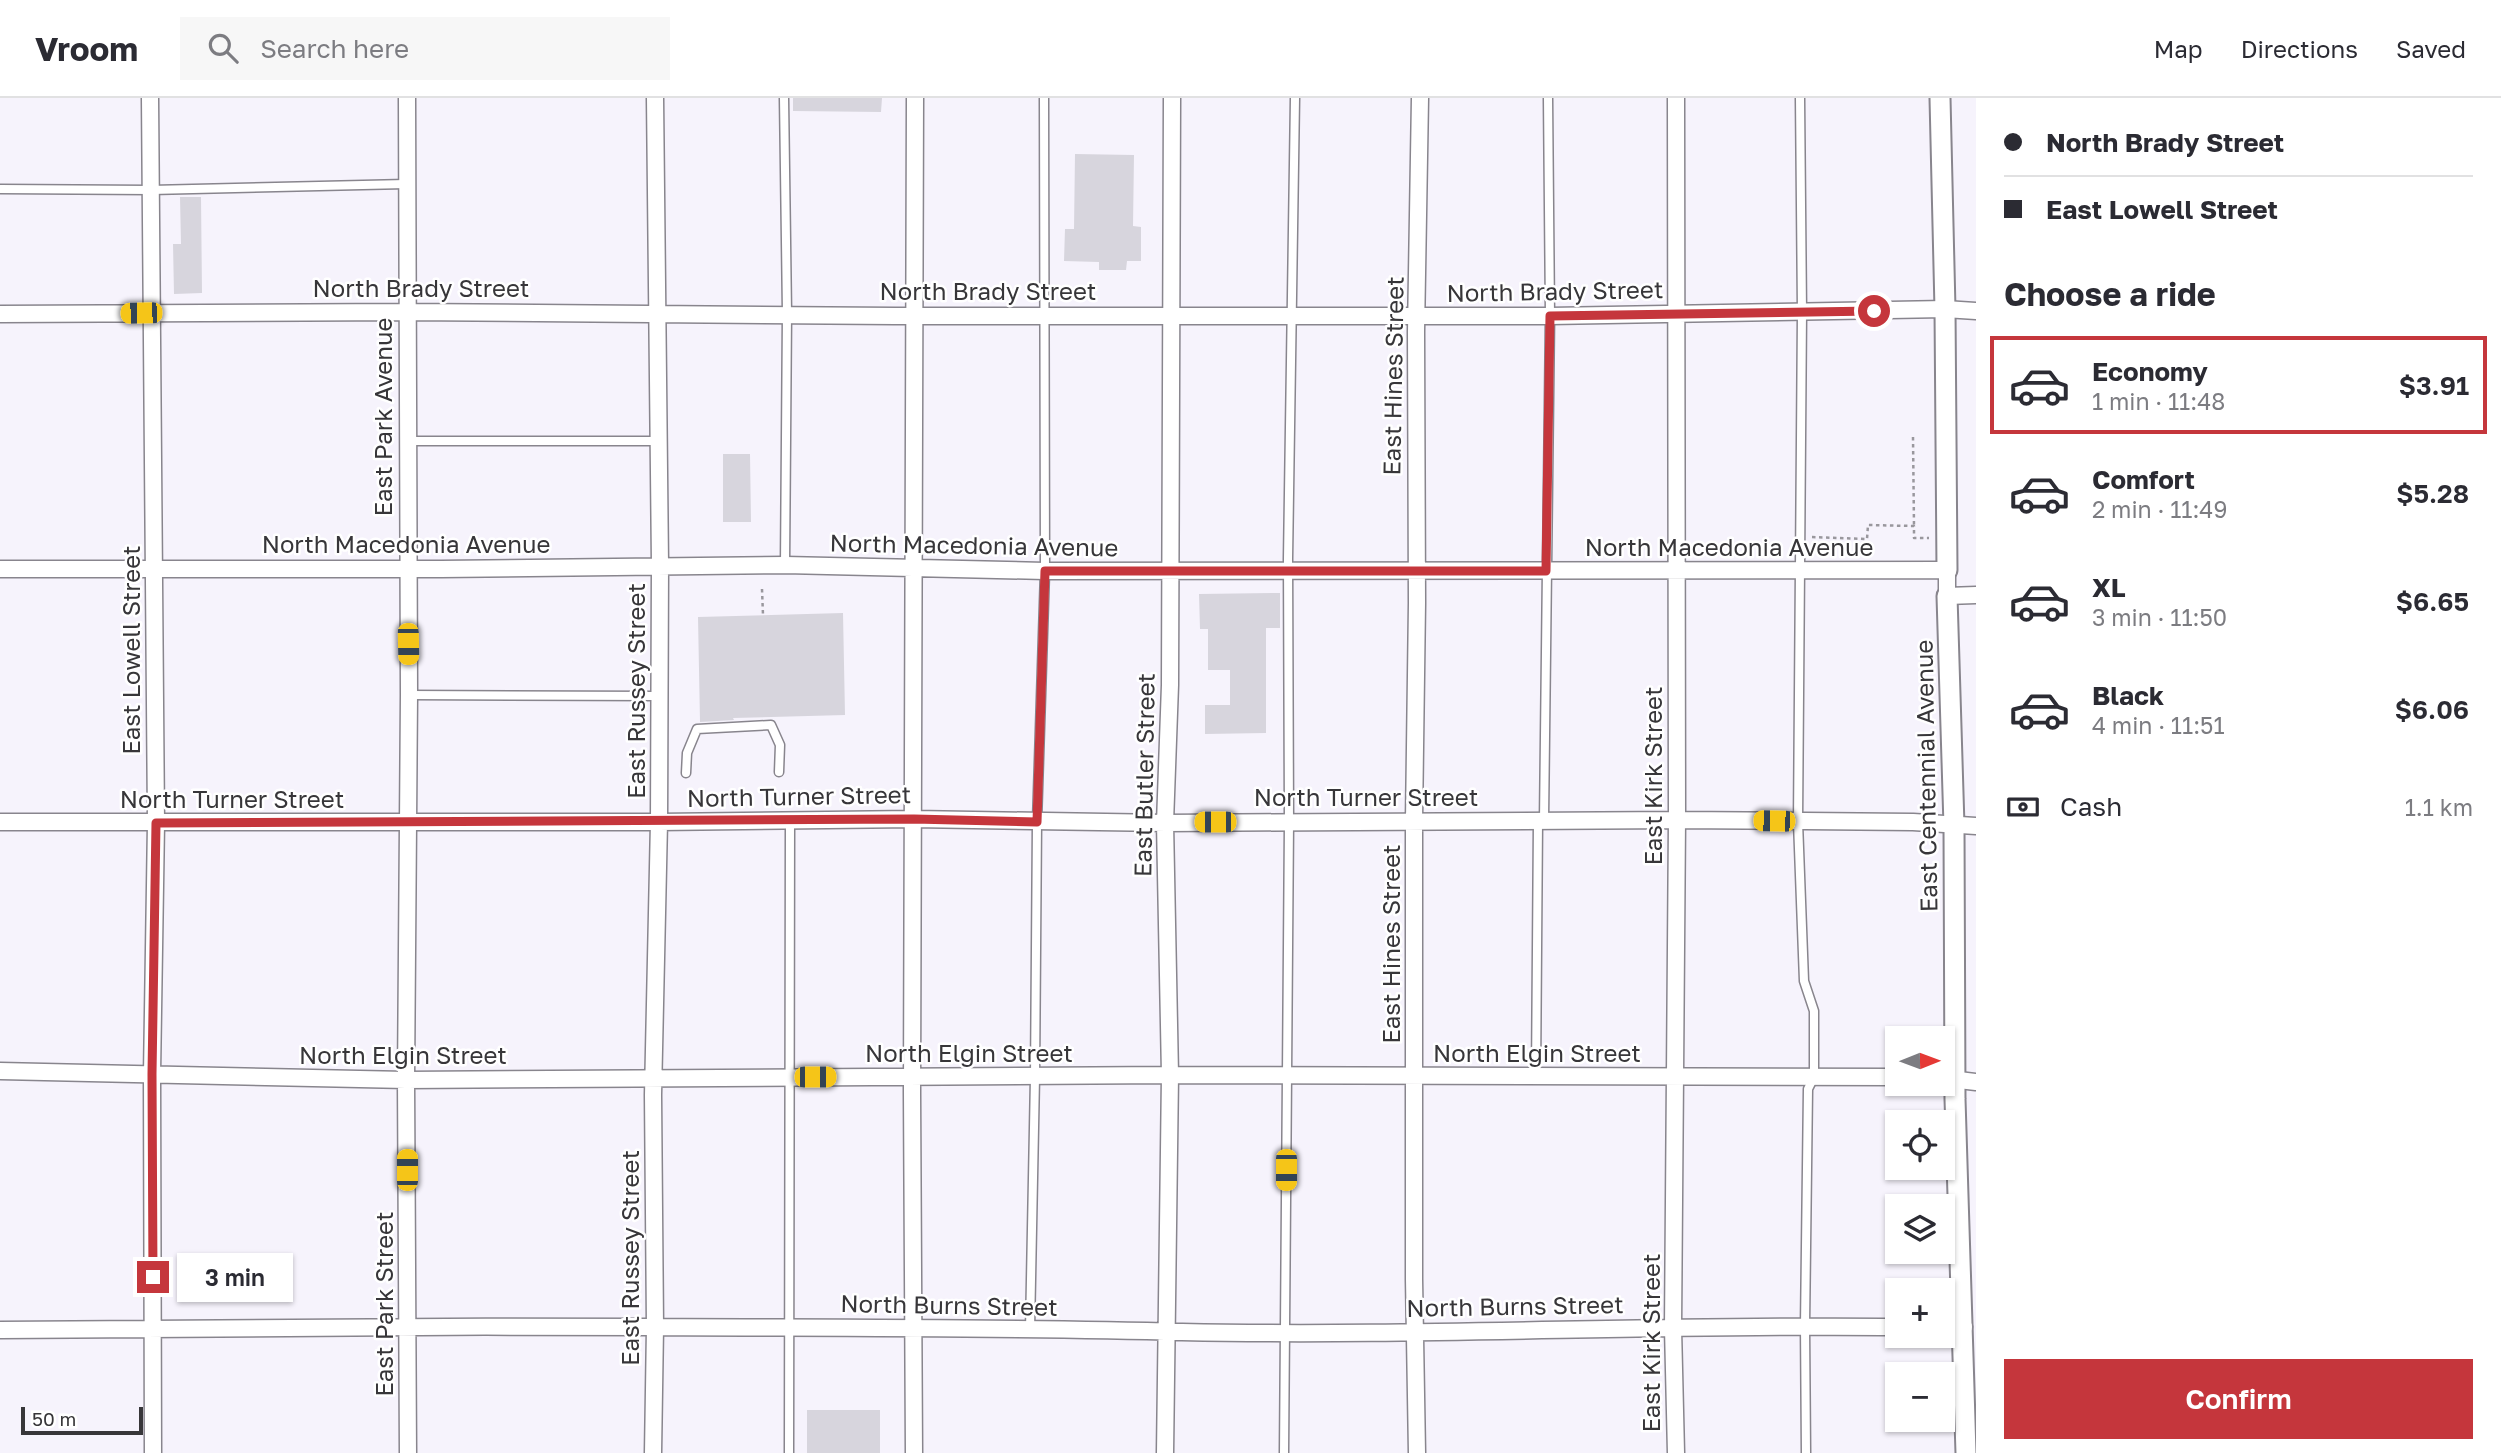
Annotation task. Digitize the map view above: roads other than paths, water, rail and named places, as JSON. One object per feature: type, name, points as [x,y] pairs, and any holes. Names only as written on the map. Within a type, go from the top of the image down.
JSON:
[{"type":"street","name":"East Lowell Street","points":[[150,98],[156,823],[152,1074],[153,1453]]},
{"type":"street","name":"East Park Avenue","points":[[407,98],[407,567]]},
{"type":"street","name":"East Russey Street","points":[[653,1453],[660,565],[655,98]]},
{"type":"street","points":[[914,1453],[912,1077],[915,98]]},
{"type":"street","name":"East Butler Street","points":[[1165,1453],[1170,1075],[1165,823],[1170,685],[1172,98]]},
{"type":"street","name":"East Hines Street","points":[[1417,1453],[1414,820],[1420,98]]},
{"type":"street","name":"East Kirk Street","points":[[1676,98],[1677,820],[1673,1328],[1676,1453]]},
{"type":"street","name":"East Centennial Avenue","points":[[1940,98],[1947,596],[1958,1080],[1955,1099],[1966,1453]]},
{"type":"street","name":"North Brady Street","points":[[0,314],[407,312],[1550,316],[1945,309],[1976,311]]},
{"type":"street","name":"North Macedonia Avenue","points":[[0,569],[441,569],[785,565],[1045,571],[1947,570]]},
{"type":"street","name":"East Park Street","points":[[407,567],[408,1453]]},
{"type":"street","points":[[1947,596],[1976,595]]},
{"type":"street","name":"North Turner Street","points":[[0,822],[659,822],[914,819],[1165,823],[1677,820],[1913,822],[1976,826]]},
{"type":"street","name":"North Elgin Street","points":[[0,1071],[406,1080],[1170,1075],[1885,1077]]},
{"type":"street","name":"North Burns Street","points":[[0,1330],[789,1326],[1415,1332],[1885,1327]]},
{"type":"street","points":[[1955,1327],[1964,1327]]},
{"type":"lane","points":[[784,98],[787,313],[785,565]]},
{"type":"lane","points":[[1030,1330],[1037,822],[1045,571],[1044,98]]},
{"type":"lane","points":[[1284,1453],[1289,822],[1287,572],[1294,98]]},
{"type":"lane","points":[[1536,1077],[1550,316],[1548,98]]},
{"type":"lane","points":[[1800,98],[1802,312],[1798,822],[1804,981],[1814,1012],[1814,1077],[1808,1088],[1805,1326],[1807,1453]]},
{"type":"lane","points":[[0,189],[150,190],[406,184]]},
{"type":"lane","points":[[408,441],[659,441]]},
{"type":"lane","points":[[409,695],[658,696]]},
{"type":"lane","points":[[686,773],[687,753],[697,729],[754,724],[771,725],[780,745],[779,772]]},
{"type":"lane","points":[[789,1453],[790,820]]}]
